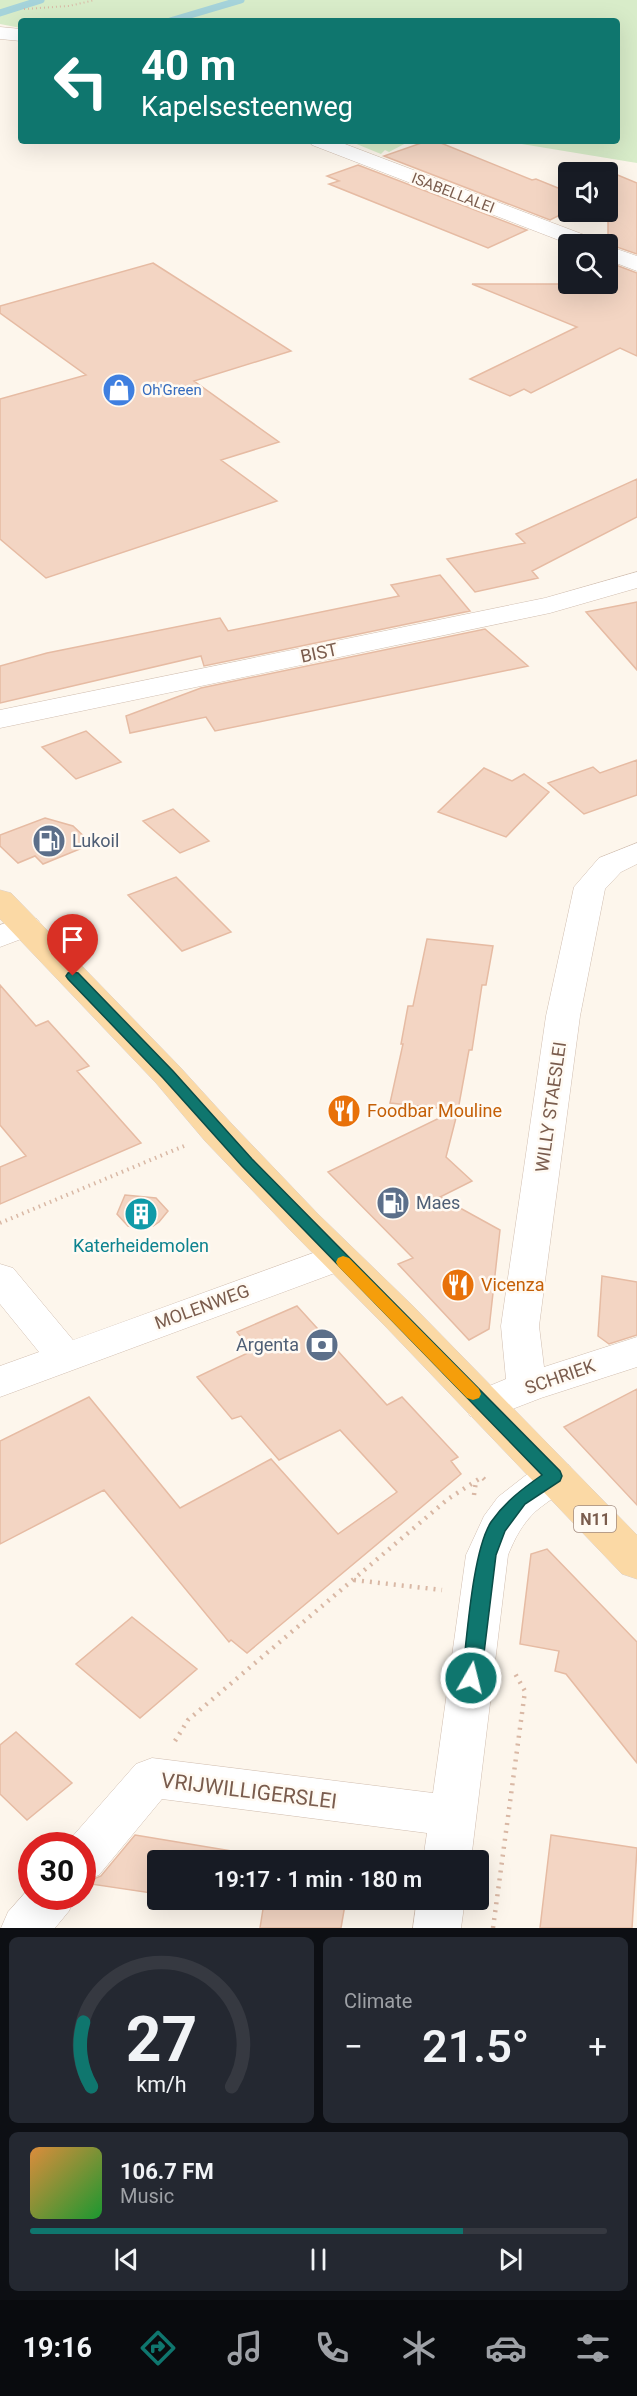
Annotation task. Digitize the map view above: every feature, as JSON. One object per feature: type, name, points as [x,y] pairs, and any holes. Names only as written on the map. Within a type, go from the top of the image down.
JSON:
[{"type":"main road","name":"N11","points":[[0,900],[13,932],[168,1075],[218,1132],[338,1257],[637,1562]]},
{"type":"street","points":[[0,33],[18,35]]},
{"type":"street","name":"ISABELLALEI","points":[[327,144],[561,234]]},
{"type":"street","points":[[618,257],[637,264]]},
{"type":"street","name":"BIST","points":[[0,719],[550,605],[637,580]]},
{"type":"street","name":"WILLY STAESLEI","points":[[527,1387],[520,1326],[563,1016],[590,887],[610,865],[637,852]]},
{"type":"street","name":"MOLENWEG","points":[[0,1382],[338,1257]]},
{"type":"street","points":[[0,1278],[64,1357]]},
{"type":"street","name":"SCHRIEK","points":[[484,1405],[527,1387],[637,1352]]},
{"type":"street","points":[[448,1850],[487,1555],[497,1528],[512,1508],[519,1500],[554,1476]]},
{"type":"street","name":"VRIJWILLIGERSLEI","points":[[96,1844],[152,1778],[453,1816]]},
{"type":"street","points":[[25,1928],[40,1910]]},
{"type":"street","points":[[437,1928],[439,1910]]},
{"type":"path","points":[[23,9],[69,6],[96,0]]},
{"type":"path","points":[[0,1223],[218,1132]]},
{"type":"path","points":[[152,1778],[188,1720],[458,1491],[482,1477],[512,1508]]},
{"type":"path","points":[[353,1580],[447,1590]]},
{"type":"path","points":[[493,1928],[525,1691],[508,1660]]},
{"type":"green space","points":[[0,0],[637,0],[637,163],[521,144],[620,144],[620,18],[18,18],[18,27],[0,24]]},
{"type":"green space","points":[[356,144],[404,144],[389,152],[385,150],[381,154]]},
{"type":"building","points":[[418,144],[443,144],[532,180],[536,179],[558,188],[558,216],[550,220],[384,156]]},
{"type":"building","points":[[358,165],[527,230],[488,248],[329,184],[339,181],[327,176]]},
{"type":"building","points":[[618,175],[637,183],[637,254],[618,247],[618,234],[608,234],[608,222],[618,222]]},
{"type":"building","name":"Oh'Green","points":[[153,263],[291,351],[194,381],[279,442],[221,460],[277,501],[46,578],[0,539],[0,399],[86,375],[0,313],[0,306]]},
{"type":"building","points":[[618,266],[637,273],[637,356],[620,348],[531,393],[524,389],[510,396],[470,379],[577,327],[472,284],[558,284],[558,294],[618,294]]},
{"type":"building","points":[[637,479],[637,517],[532,571],[538,578],[475,592],[447,559],[525,543],[516,534]]},
{"type":"building","points":[[440,575],[470,611],[204,666],[201,656],[0,703],[0,666],[47,653],[220,618],[228,631],[399,596],[391,585]]},
{"type":"building","points":[[637,602],[637,670],[586,612]]},
{"type":"building","points":[[485,629],[528,666],[215,731],[206,717],[130,733],[126,716],[201,688]]},
{"type":"building","points":[[86,731],[121,762],[76,779],[42,747]]},
{"type":"building","points":[[637,760],[637,795],[584,814],[548,783],[593,767],[600,773]]},
{"type":"building","points":[[484,768],[512,781],[524,774],[549,792],[506,837],[438,812]]},
{"type":"building","points":[[173,809],[209,841],[180,853],[143,821]]},
{"type":"building","name":"Lukoil","points":[[45,818],[73,826],[92,844],[43,864],[35,856],[18,863],[0,846],[0,835]]},
{"type":"building","points":[[176,877],[231,932],[182,951],[128,895]]},
{"type":"building","points":[[427,939],[493,946],[486,985],[482,985],[472,1050],[469,1050],[458,1110],[446,1157],[472,1181],[440,1197],[500,1230],[489,1329],[469,1340],[398,1264],[413,1258],[328,1172],[456,1110],[390,1103],[403,1044],[401,1044],[408,1006],[413,1006]]},
{"type":"building","points":[[0,985],[36,1026],[48,1021],[89,1066],[77,1071],[141,1143],[0,1204],[0,1167],[26,1156],[0,1125]]},
{"type":"building","name":"Katerheidemolen","points":[[125,1195],[156,1198],[168,1211],[153,1226],[136,1228],[128,1226],[117,1214]]},
{"type":"building","points":[[602,1276],[637,1282],[637,1335],[609,1344],[598,1336]]},
{"type":"building","points":[[297,1306],[387,1405],[402,1397],[458,1457],[451,1461],[461,1474],[247,1653],[231,1640],[229,1642],[104,1490],[0,1544],[0,1441],[89,1397],[180,1508],[271,1459],[338,1534],[397,1492],[340,1430],[279,1460],[241,1416],[232,1419],[197,1377],[252,1351],[237,1332]]},
{"type":"building","points":[[637,1389],[637,1505],[564,1427]]},
{"type":"building","points":[[547,1549],[637,1642],[637,1763],[566,1674],[555,1671],[559,1651],[520,1644],[531,1554]]},
{"type":"building","points":[[132,1617],[197,1669],[140,1718],[76,1664]]},
{"type":"building","points":[[16,1732],[72,1783],[27,1820],[0,1794],[0,1745]]},
{"type":"building","points":[[135,1835],[226,1850],[147,1850],[147,1892],[96,1885],[96,1878],[101,1876]]},
{"type":"building","points":[[551,1835],[637,1848],[632,1928],[540,1928]]},
{"type":"building","points":[[263,1910],[344,1910],[341,1928],[260,1928]]},
{"type":"waterway","points":[[0,13],[41,0]]},
{"type":"waterway","points":[[180,18],[241,0]]},
{"type":"slow traffic","points":[[343,1262],[399,1316],[473,1394]]},
{"type":"place","name":"Oh'Green","points":[[119,390]]},
{"type":"place","name":"Lukoil","points":[[49,841]]},
{"type":"place","name":"Foodbar Mouline","points":[[344,1111]]},
{"type":"place","name":"Maes","points":[[393,1203]]},
{"type":"place","name":"Katerheidemolen","points":[[141,1214]]},
{"type":"place","name":"Vicenza","points":[[458,1285]]},
{"type":"place","name":"Argenta","points":[[322,1345]]},
{"type":"route","points":[[73,976],[338,1257],[399,1316],[554,1476],[519,1500],[497,1528],[487,1555],[471,1678]]}]
